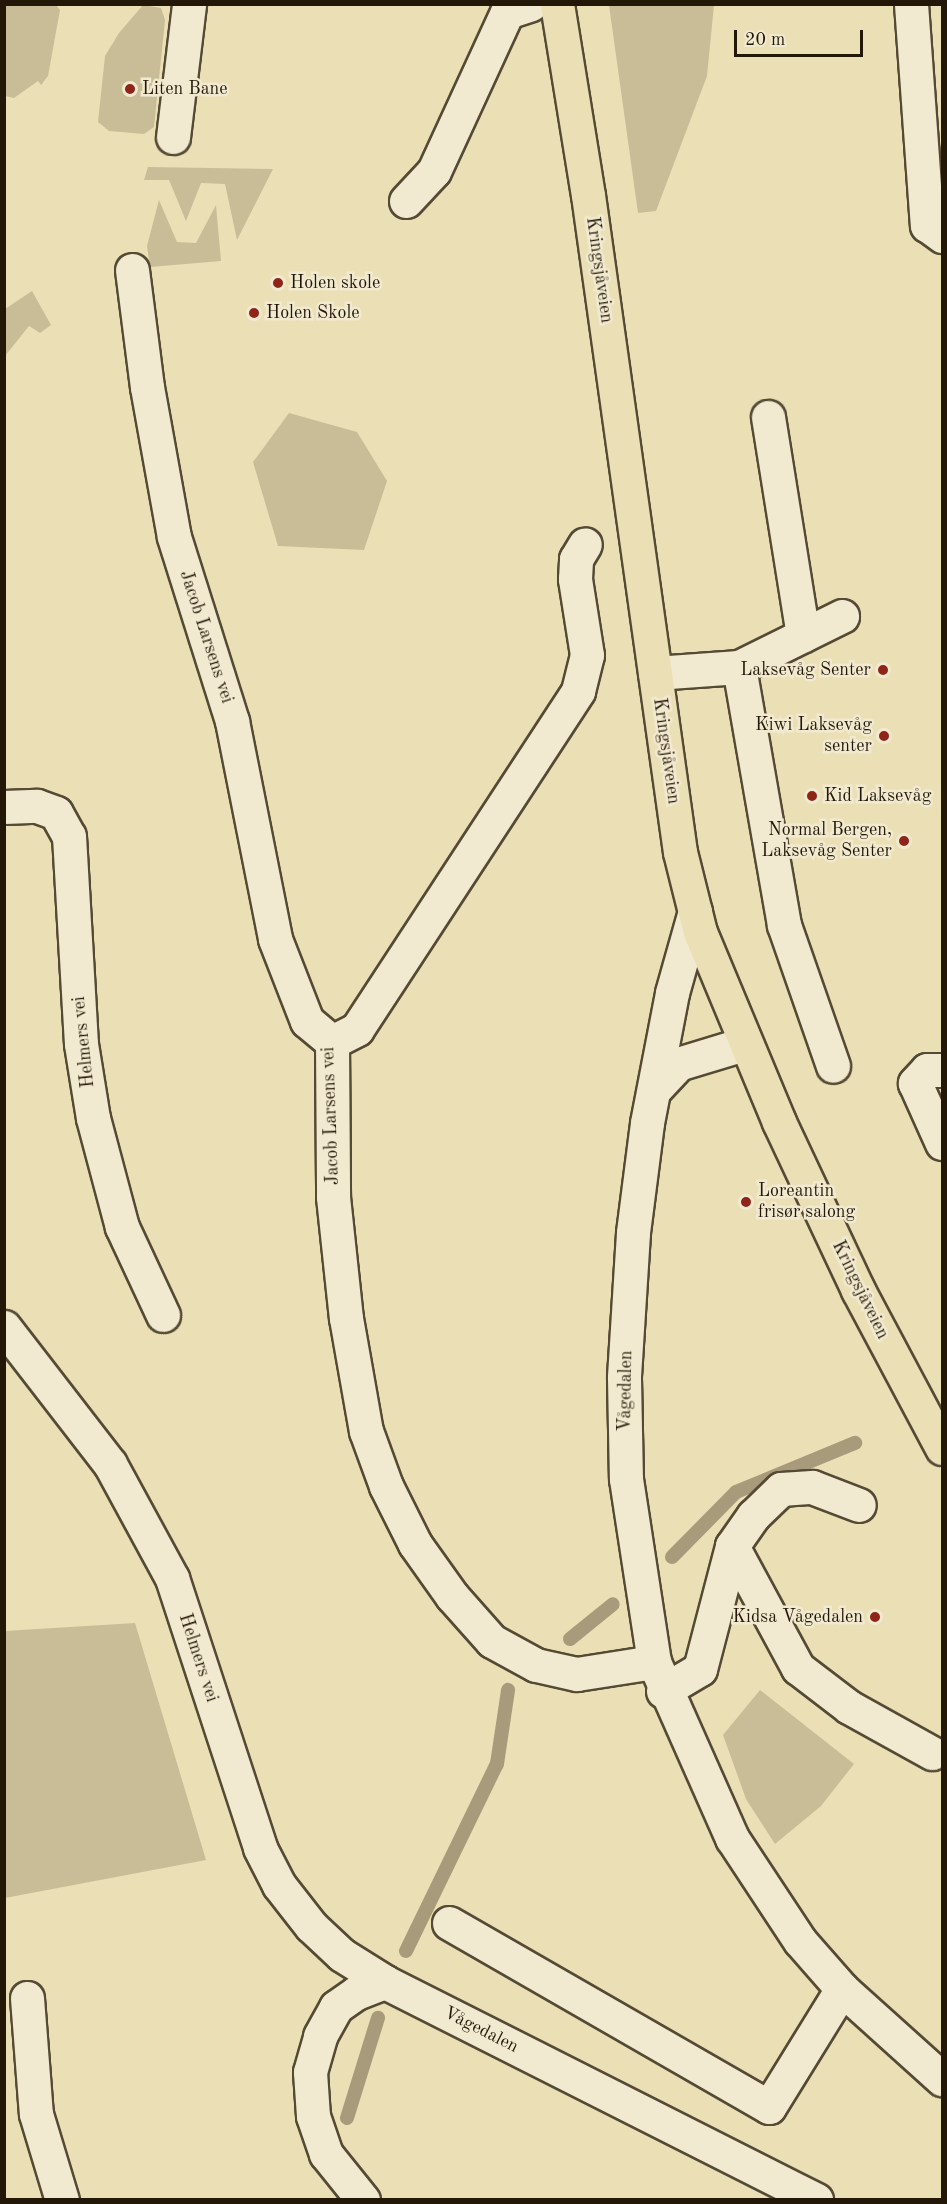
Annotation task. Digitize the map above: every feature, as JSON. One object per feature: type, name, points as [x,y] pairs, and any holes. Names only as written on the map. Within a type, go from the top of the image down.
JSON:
[{"type":"main road","name":"Kringsjåveien","points":[[556,4],[588,195],[680,852],[695,911],[744,1044],[858,1290],[942,1448]]},
{"type":"street","points":[[173,137],[189,4]]},
{"type":"street","points":[[406,201],[434,171],[507,12],[531,4]]},
{"type":"street","points":[[911,4],[927,225],[942,236]]},
{"type":"street","name":"Jacob Larsens vei","points":[[132,270],[147,387],[174,537],[232,721],[275,939],[307,1021],[332,1042],[333,1197],[346,1318],[366,1431],[386,1486],[415,1544],[452,1596],[492,1641],[536,1665],[577,1674],[659,1676]]},
{"type":"street","points":[[768,417],[803,636]]},
{"type":"street","points":[[332,1042],[357,1029],[579,691],[587,655],[574,579],[576,559],[585,544]]},
{"type":"street","points":[[655,673],[739,667],[842,616]]},
{"type":"street","points":[[739,667],[784,925],[833,1066]]},
{"type":"street","name":"Helmers vei","points":[[4,807],[37,806],[56,813],[69,836],[81,1044],[93,1118],[122,1227],[163,1315]]},
{"type":"street","name":"Vågedalen","points":[[695,911],[672,993],[655,1089],[646,1123],[633,1233],[624,1378],[626,1479],[659,1676],[732,1838],[800,1941],[842,1989],[942,2079]]},
{"type":"street","name":"Vågedalen","points":[[655,1089],[678,1064],[744,1044]]},
{"type":"street","points":[[942,1070],[927,1070],[915,1083],[942,1143]]},
{"type":"street","name":"Helmers vei","points":[[4,1327],[110,1464],[172,1578],[260,1848],[279,1885],[311,1926],[342,1955],[385,1982]]},
{"type":"street","points":[[659,1676],[700,1669],[732,1546],[753,1516],[781,1489],[812,1488],[859,1505]]},
{"type":"street","points":[[732,1546],[798,1668],[849,1707],[932,1753]]},
{"type":"street","points":[[449,1923],[769,2107],[842,1989]]},
{"type":"street","points":[[363,2199],[326,2154],[313,2116],[310,2072],[320,2036],[336,2007],[356,1993],[385,1982]]},
{"type":"street","name":"Vågedalen","points":[[385,1982],[816,2199]]},
{"type":"street","points":[[27,1998],[36,2114],[62,2199]]},
{"type":"shaded area","points":[[4,5],[56,5],[60,10],[48,76],[41,85],[38,81],[14,98],[5,96]]},
{"type":"shaded area","name":"Liten Bane","points":[[143,5],[161,8],[165,20],[154,127],[144,134],[109,131],[98,122],[105,56],[119,33]]},
{"type":"shaded area","points":[[609,5],[714,5],[707,76],[656,211],[638,213]]},
{"type":"shaded area","points":[[148,167],[273,169],[237,240],[225,184],[201,183],[186,221],[169,180],[144,180]]},
{"type":"shaded area","points":[[159,200],[177,242],[196,243],[216,205],[221,261],[150,267],[147,246]]},
{"type":"shaded area","points":[[32,291],[51,325],[40,333],[29,326],[5,356],[5,309]]},
{"type":"shaded area","points":[[289,413],[357,432],[387,481],[364,550],[278,546],[253,462]]},
{"type":"shaded area","points":[[135,1623],[206,1860],[5,1898],[5,1631]]},
{"type":"shaded area","points":[[760,1690],[854,1764],[821,1806],[775,1844],[746,1799],[723,1735]]},
{"type":"waterway","points":[[672,1557],[736,1492],[855,1443]]},
{"type":"waterway","points":[[570,1639],[613,1604]]},
{"type":"waterway","points":[[406,1951],[497,1764],[508,1690]]},
{"type":"waterway","points":[[347,2118],[378,2018]]},
{"type":"place","name":"Liten Bane","points":[[130,89]]},
{"type":"place","name":"Holen skole","points":[[278,283]]},
{"type":"place","name":"Holen Skole","points":[[254,313]]},
{"type":"place","name":"Laksevåg Senter","points":[[883,670]]},
{"type":"place","name":"Kiwi Laksevåg senter","points":[[884,736]]},
{"type":"place","name":"Kid Laksevåg","points":[[812,796]]},
{"type":"place","name":"Normal Bergen, Laksevåg Senter","points":[[904,841]]},
{"type":"place","name":"Loreantin frisør salong","points":[[746,1202]]},
{"type":"place","name":"Kidsa Vågedalen","points":[[875,1617]]}]
